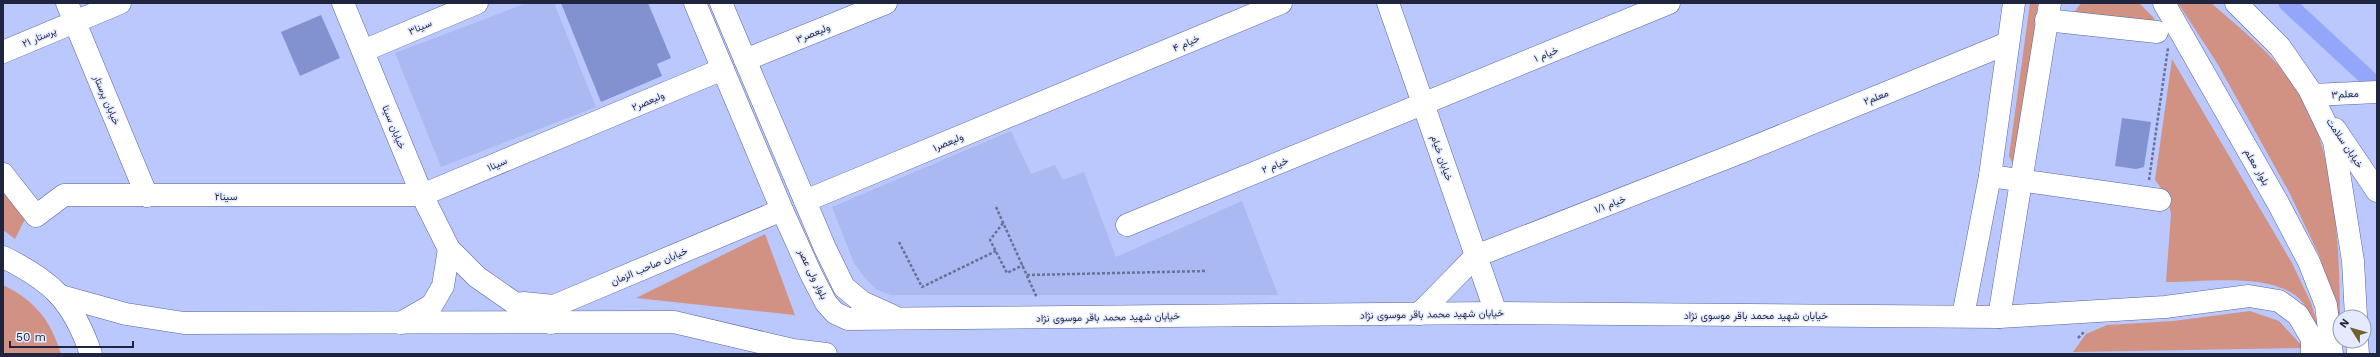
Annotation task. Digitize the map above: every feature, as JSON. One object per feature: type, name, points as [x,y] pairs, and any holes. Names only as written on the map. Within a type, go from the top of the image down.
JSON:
[{"type":"main road","name":"پرستار ۲۱","points":[[3,52],[71,12],[120,3]]},
{"type":"main road","name":"خیابان سینا","points":[[343,3],[422,195],[449,249],[477,277],[513,302],[551,322]]},
{"type":"main road","name":"سینا۳","points":[[363,51],[478,3]]},
{"type":"main road","name":"بلوار ولی عصر","points":[[695,3],[782,210],[814,280],[826,302],[836,313],[848,319],[901,319]]},
{"type":"main road","points":[[721,3],[805,201],[844,287],[862,302],[901,319]]},
{"type":"main road","name":"خیام ۴","points":[[1091,82],[1281,3]]},
{"type":"main road","name":"خیابان خیام","points":[[1388,3],[1496,313]]},
{"type":"main road","name":"خیام ۱","points":[[1423,104],[1669,3]]},
{"type":"main road","points":[[1963,316],[1990,176],[2014,3]]},
{"type":"main road","name":"بلوار معلم","points":[[2164,3],[2278,203],[2309,262],[2326,305],[2332,346]]},
{"type":"main road","points":[[2236,3],[2280,47],[2313,95],[2334,141],[2353,262],[2356,309]]},
{"type":"main road","name":"ولیعصر۳","points":[[745,60],[882,4]]},
{"type":"main road","name":"خیابان پرستار","points":[[71,12],[147,196]]},
{"type":"main road","points":[[1999,316],[2048,12],[2163,37]]},
{"type":"main road","name":"معلم۲","points":[[1744,152],[2008,43]]},
{"type":"main road","name":"ولیعصر۲","points":[[572,132],[723,70]]},
{"type":"main road","name":"ولیعصر۱","points":[[782,210],[1091,82]]},
{"type":"main road","name":"معلم۳","points":[[2313,95],[2377,92]]},
{"type":"main road","name":"خیابان سلامت","points":[[2313,95],[2377,191]]},
{"type":"main road","name":"خیام ۲","points":[[1127,225],[1423,104]]},
{"type":"main road","name":"سینا۱","points":[[422,195],[572,132]]},
{"type":"main road","name":"خیام ۱/۱","points":[[1476,256],[1744,152]]},
{"type":"main road","name":"سینا۲","points":[[3,174],[36,216],[64,195],[422,195]]},
{"type":"main road","points":[[1990,176],[2153,199]]},
{"type":"main road","name":"خیابان صاحب الزمان","points":[[513,302],[554,306],[782,210]]},
{"type":"main road","points":[[401,323],[432,305],[443,286],[449,249]]},
{"type":"main road","points":[[1419,314],[1476,256]]},
{"type":"main road","points":[[3,257],[33,272],[61,296],[82,327],[91,354]]},
{"type":"main road","points":[[61,296],[126,314],[184,323],[674,322],[793,350],[826,354]]},
{"type":"main road","name":"خیابان شهید محمد باقر موسوی نژاد","points":[[901,319],[1496,313],[1999,316],[2165,307],[2249,296],[2279,301],[2298,315],[2312,339],[2312,354]]},
{"type":"path","points":[[2153,199],[2163,37]]},
{"type":"path","points":[[996,208],[1040,304]]},
{"type":"path","points":[[1002,223],[990,240],[1007,272],[1022,265]]},
{"type":"path","points":[[899,242],[922,287],[996,251]]},
{"type":"path","points":[[1027,275],[1207,271]]},
{"type":"shaded area","points":[[527,3],[554,3],[596,107],[441,167],[395,53]]},
{"type":"shaded area","points":[[2030,3],[2038,3],[2017,159],[2012,162],[2009,156]]},
{"type":"shaded area","points":[[2081,3],[2139,3],[2154,18],[2157,25],[2073,14]]},
{"type":"shaded area","points":[[2178,3],[2211,3],[2257,43],[2278,65],[2297,89],[2311,114],[2321,143],[2329,174],[2334,206],[2339,272],[2340,309],[2334,309],[2320,257],[2289,192],[2217,63]]},
{"type":"shaded area","points":[[2172,59],[2292,263],[2311,303],[2321,336],[2310,314],[2300,299],[2282,288],[2250,281],[2233,280],[2166,282],[2171,214],[2167,196],[2155,180]]},
{"type":"shaded area","points":[[1011,131],[1031,174],[1055,165],[1063,180],[1084,172],[1116,257],[1242,201],[1278,295],[891,295],[877,290],[864,277],[854,263],[832,207]]},
{"type":"shaded area","points":[[3,189],[28,213],[15,239],[3,230]]},
{"type":"shaded area","points":[[765,234],[795,315],[636,298]]},
{"type":"shaded area","points":[[3,285],[24,298],[40,312],[52,331],[61,354],[3,354]]},
{"type":"shaded area","points":[[2250,311],[2279,321],[2304,348],[2073,352],[2086,334],[2107,325],[2173,321]]},
{"type":"building","points":[[561,3],[648,3],[671,58],[657,64],[662,76],[601,102]]},
{"type":"building","points":[[321,15],[340,58],[300,76],[281,32]]},
{"type":"building","points":[[2122,118],[2151,122],[2144,167],[2136,169],[2115,166]]},
{"type":"waterway","points":[[2287,3],[2369,79]]}]
